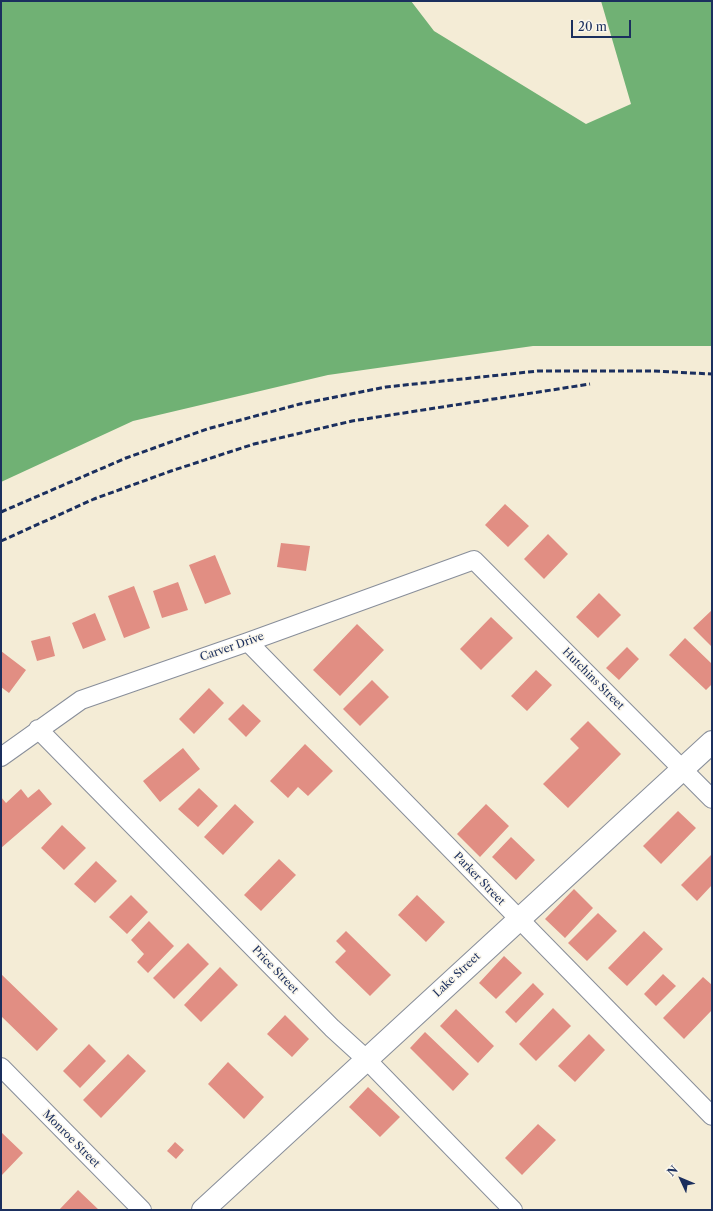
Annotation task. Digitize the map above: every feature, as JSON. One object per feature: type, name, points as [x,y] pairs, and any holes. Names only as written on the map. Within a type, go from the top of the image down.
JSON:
[{"type":"street","name":"Carver Drive","points":[[1,757],[38,729],[81,700],[248,642],[474,560]]},
{"type":"street","name":"Hutchins Street","points":[[474,560],[712,799]]},
{"type":"street","name":"Parker Street","points":[[248,642],[712,1116]]},
{"type":"street","name":"Price Street","points":[[38,729],[332,1028],[366,1059],[513,1210]]},
{"type":"street","name":"Lake Street","points":[[203,1210],[712,742]]},
{"type":"street","name":"Monroe Street","points":[[1,1067],[142,1210]]},
{"type":"green space","points":[[1,1],[411,1],[434,31],[586,124],[631,104],[601,1],[712,1],[712,346],[533,346],[328,375],[133,421],[1,482]]},
{"type":"building","points":[[505,504],[529,526],[508,547],[485,525]]},
{"type":"building","points":[[548,534],[568,554],[544,579],[524,559]]},
{"type":"building","points":[[281,543],[310,546],[306,571],[277,567]]},
{"type":"building","points":[[215,555],[231,594],[205,604],[189,565]]},
{"type":"building","points":[[178,582],[188,610],[162,618],[153,591]]},
{"type":"building","points":[[134,586],[150,628],[124,638],[108,596]]},
{"type":"building","points":[[599,593],[621,615],[598,638],[576,617]]},
{"type":"building","points":[[712,610],[712,647],[693,628]]},
{"type":"building","points":[[95,613],[106,640],[83,649],[72,623]]},
{"type":"building","points":[[491,617],[513,638],[481,670],[460,649]]},
{"type":"building","points":[[357,624],[384,650],[340,696],[313,670]]},
{"type":"building","points":[[50,636],[55,656],[37,661],[31,641]]},
{"type":"building","points":[[685,638],[712,664],[712,684],[706,690],[669,655]]},
{"type":"building","points":[[627,647],[639,659],[619,680],[606,668]]},
{"type":"building","points":[[1,651],[26,670],[9,693],[1,687]]},
{"type":"building","points":[[536,670],[552,685],[527,711],[511,696]]},
{"type":"building","points":[[372,680],[389,697],[360,726],[343,709]]},
{"type":"building","points":[[209,688],[224,703],[194,734],[179,719]]},
{"type":"building","points":[[243,704],[261,721],[246,737],[228,719]]},
{"type":"building","points":[[588,721],[621,754],[568,808],[543,784],[579,748],[570,739]]},
{"type":"building","points":[[305,744],[333,771],[308,796],[298,787],[288,798],[270,781]]},
{"type":"building","points":[[183,748],[200,769],[160,802],[143,781]]},
{"type":"building","points":[[199,788],[218,806],[198,827],[178,809]]},
{"type":"building","points":[[21,789],[28,798],[39,789],[52,804],[1,848],[1,797],[6,803]]},
{"type":"building","points":[[235,804],[254,822],[223,855],[204,837]]},
{"type":"building","points":[[486,804],[509,826],[480,857],[457,834]]},
{"type":"building","points":[[678,811],[696,828],[661,864],[643,846]]},
{"type":"building","points":[[62,825],[86,848],[64,870],[41,848]]},
{"type":"building","points":[[511,837],[535,860],[516,880],[492,857]]},
{"type":"building","points":[[712,854],[712,885],[697,901],[681,885]]},
{"type":"building","points":[[279,859],[296,875],[261,911],[244,895]]},
{"type":"building","points":[[96,861],[117,881],[95,903],[74,884]]},
{"type":"building","points":[[574,889],[593,908],[565,938],[545,919]]},
{"type":"building","points":[[131,895],[148,912],[127,934],[109,917]]},
{"type":"building","points":[[417,895],[445,922],[426,942],[398,915]]},
{"type":"building","points":[[598,913],[617,931],[587,961],[568,943]]},
{"type":"building","points":[[149,921],[174,946],[148,973],[137,962],[144,954],[131,940]]},
{"type":"building","points":[[346,931],[391,975],[370,996],[335,962],[346,951],[336,941]]},
{"type":"building","points":[[644,931],[663,949],[627,986],[608,968]]},
{"type":"building","points":[[188,943],[209,964],[174,999],[153,978]]},
{"type":"building","points":[[504,956],[522,973],[496,999],[479,983]]},
{"type":"building","points":[[220,967],[238,985],[201,1022],[184,1005]]},
{"type":"building","points":[[1,974],[58,1029],[37,1051],[1,1016]]},
{"type":"building","points":[[663,974],[676,986],[656,1006],[644,994]]},
{"type":"building","points":[[703,977],[712,985],[712,1010],[684,1039],[663,1018]]},
{"type":"building","points":[[533,983],[544,994],[516,1023],[505,1012]]},
{"type":"building","points":[[553,1008],[571,1026],[536,1061],[519,1044]]},
{"type":"building","points":[[456,1009],[494,1046],[478,1063],[440,1026]]},
{"type":"building","points":[[285,1015],[309,1039],[292,1057],[267,1034]]},
{"type":"building","points":[[425,1032],[469,1074],[453,1091],[410,1048]]},
{"type":"building","points":[[589,1034],[605,1050],[575,1082],[558,1066]]},
{"type":"building","points":[[89,1044],[106,1061],[80,1088],[63,1071]]},
{"type":"building","points":[[128,1054],[146,1071],[101,1118],[83,1100]]},
{"type":"building","points":[[228,1062],[264,1097],[244,1119],[208,1084]]},
{"type":"building","points":[[368,1087],[400,1117],[380,1137],[349,1107]]},
{"type":"building","points":[[538,1124],[556,1140],[522,1175],[505,1158]]},
{"type":"building","points":[[1,1132],[23,1153],[1,1176]]},
{"type":"building","points":[[175,1142],[184,1150],[176,1159],[167,1151]]},
{"type":"building","points":[[78,1190],[99,1210],[59,1210]]},
{"type":"railway","points":[[1,512],[126,458],[207,429],[300,404],[386,387],[538,371],[653,371],[712,374]]},
{"type":"railway","points":[[1,541],[94,499],[171,471],[254,444],[352,421],[590,384]]}]
